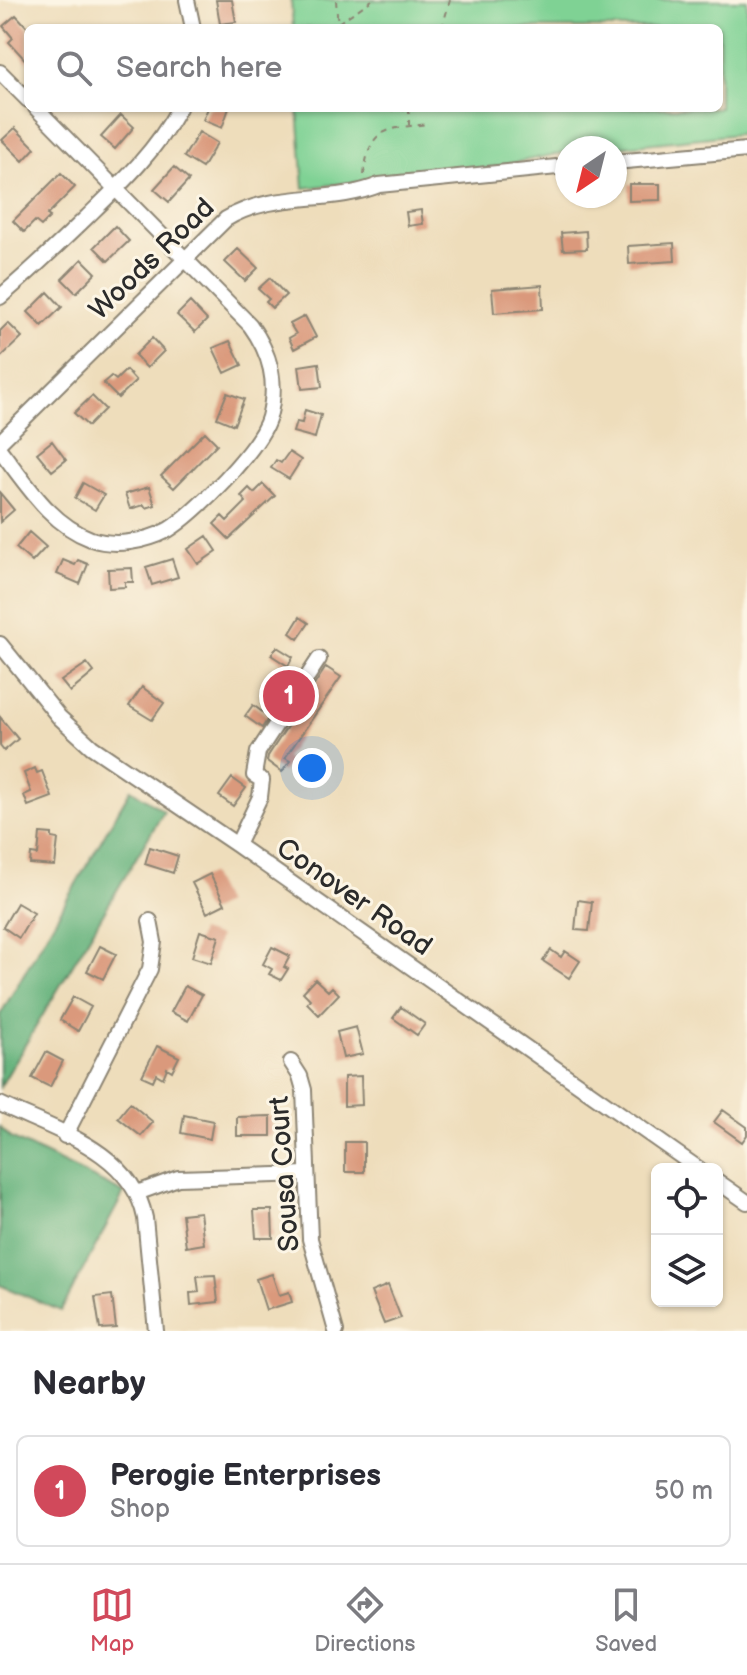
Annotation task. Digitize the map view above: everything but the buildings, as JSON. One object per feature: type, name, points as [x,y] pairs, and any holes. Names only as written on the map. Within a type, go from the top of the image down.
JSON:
[{"type":"street","points":[[187,0],[192,24]]},
{"type":"street","points":[[0,72],[24,96]]},
{"type":"street","points":[[0,450],[51,514],[80,534],[106,542],[137,541],[169,529],[184,518],[253,450],[269,419],[274,386],[268,355],[250,325],[40,112]]},
{"type":"street","points":[[0,297],[116,189],[154,147],[176,112]]},
{"type":"street","points":[[627,161],[747,150]]},
{"type":"street","name":"Woods Road","points":[[0,442],[226,219],[244,208],[281,200],[364,191],[379,185],[555,167]]},
{"type":"street","name":"Conover Road","points":[[0,644],[44,701],[75,733],[690,1163]]},
{"type":"street","points":[[237,845],[260,797],[262,780],[254,775],[258,752],[319,659]]},
{"type":"street","points":[[65,1136],[150,969],[154,950],[150,921]]},
{"type":"street","name":"Sousa Court","points":[[291,1062],[304,1084],[311,1249],[336,1331]]},
{"type":"street","points":[[0,1104],[110,1160],[126,1175],[137,1193],[145,1218],[156,1331]]},
{"type":"street","points":[[137,1193],[178,1178],[307,1174]]},
{"type":"street","points":[[723,1185],[747,1202]]},
{"type":"path","points":[[336,0],[338,24]]},
{"type":"path","points":[[341,24],[372,0]]},
{"type":"path","points":[[443,24],[450,0]]},
{"type":"path","points":[[409,112],[409,127]]},
{"type":"path","points":[[364,191],[366,159],[372,143],[386,129],[428,124]]},
{"type":"green space","points":[[291,0],[747,0],[747,133],[627,146],[627,136],[555,136],[555,154],[489,168],[304,188],[298,112],[723,112],[723,24],[293,24]]},
{"type":"green space","points":[[131,789],[164,811],[0,1087],[0,1015]]},
{"type":"green space","points":[[0,1127],[11,1138],[124,1193],[61,1311],[0,1285]]},
{"type":"place","name":"Perogie Enterprises","points":[[289,696]]}]
